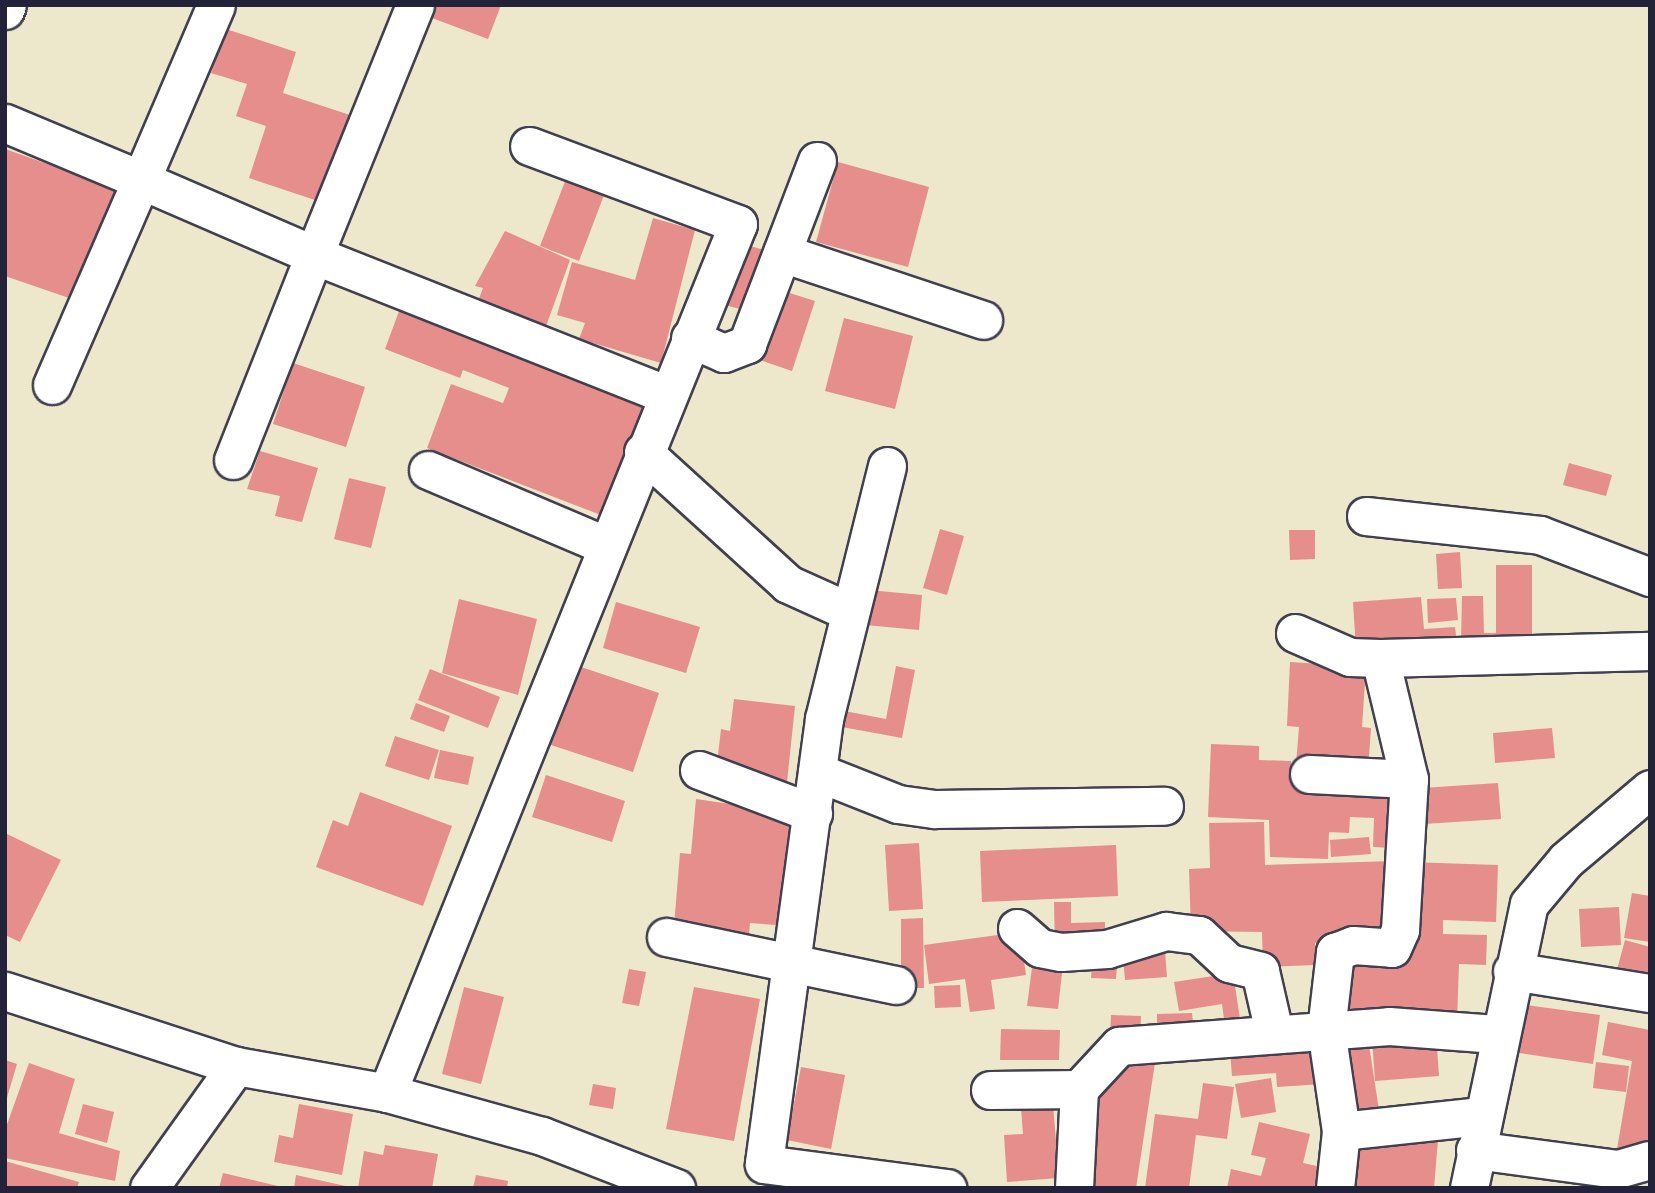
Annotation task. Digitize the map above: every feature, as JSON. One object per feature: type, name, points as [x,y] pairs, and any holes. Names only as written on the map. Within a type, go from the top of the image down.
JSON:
[{"type":"street","points":[[5,10],[7,5]]},
{"type":"street","points":[[52,385],[216,5]]},
{"type":"street","points":[[233,460],[415,5]]},
{"type":"street","points":[[5,123],[314,255],[667,395]]},
{"type":"street","points":[[387,1093],[605,545],[738,224],[529,146]]},
{"type":"street","points":[[690,338],[724,352],[747,344],[817,161]]},
{"type":"street","points":[[782,254],[983,320]]},
{"type":"street","points":[[643,452],[788,584],[848,611]]},
{"type":"street","points":[[887,466],[848,611],[817,772],[795,968],[762,1176],[947,1188]]},
{"type":"street","points":[[428,470],[605,545]]},
{"type":"street","points":[[1366,516],[1540,535],[1650,577]]},
{"type":"street","points":[[1296,633],[1350,657],[1650,651]]},
{"type":"street","points":[[1335,1188],[1341,1131],[1326,1030],[1335,952],[1353,945],[1378,951],[1397,941],[1409,779],[1380,658]]},
{"type":"street","points":[[699,770],[813,813]]},
{"type":"street","points":[[817,772],[898,804],[935,809],[1164,806]]},
{"type":"street","points":[[1309,774],[1409,779]]},
{"type":"street","points":[[1469,1188],[1496,1034],[1529,904],[1566,860],[1650,789]]},
{"type":"street","points":[[1017,928],[1041,948],[1060,952],[1107,949],[1166,931],[1199,935],[1228,963],[1260,971],[1274,1032]]},
{"type":"street","points":[[666,937],[795,968],[896,985]]},
{"type":"street","points":[[1512,971],[1650,993]]},
{"type":"street","points":[[5,991],[236,1066],[387,1093],[542,1136],[676,1188]]},
{"type":"street","points":[[1074,1188],[1079,1090],[1119,1045],[1389,1026],[1496,1034]]},
{"type":"street","points":[[149,1188],[236,1066]]},
{"type":"street","points":[[990,1090],[1079,1090]]},
{"type":"street","points":[[1341,1131],[1478,1133],[1618,1169],[1650,1160]]},
{"type":"building","points":[[418,5],[501,5],[488,39],[416,12]]},
{"type":"building","points":[[226,29],[296,52],[283,93],[350,115],[321,202],[249,178],[266,126],[236,116],[247,84],[211,73]]},
{"type":"building","points":[[5,149],[119,189],[69,298],[5,276]]},
{"type":"building","points":[[838,162],[929,187],[908,267],[816,242]]},
{"type":"building","points":[[571,166],[609,182],[579,261],[540,246]]},
{"type":"building","points":[[653,218],[695,230],[661,363],[579,339],[585,323],[557,315],[572,262],[635,280]]},
{"type":"building","points":[[505,231],[570,260],[545,329],[477,304],[483,288],[475,286]]},
{"type":"building","points":[[737,242],[771,252],[755,313],[721,304]]},
{"type":"building","points":[[777,289],[815,301],[792,371],[754,358]]},
{"type":"building","points":[[402,303],[651,399],[606,517],[427,448],[451,384],[503,403],[509,388],[463,370],[460,378],[385,349]]},
{"type":"building","points":[[844,318],[913,336],[895,409],[825,391]]},
{"type":"building","points":[[293,363],[365,387],[346,447],[273,424]]},
{"type":"building","points":[[260,451],[318,468],[302,522],[275,516],[280,496],[247,489]]},
{"type":"building","points":[[1569,463],[1612,475],[1606,496],[1563,485]]},
{"type":"building","points":[[349,478],[386,487],[371,548],[334,539]]},
{"type":"building","points":[[940,529],[964,536],[947,595],[923,588]]},
{"type":"building","points":[[1289,530],[1315,530],[1315,559],[1290,560]]},
{"type":"building","points":[[1460,552],[1462,588],[1438,589],[1436,554]]},
{"type":"building","points":[[1496,565],[1532,565],[1532,643],[1461,643],[1462,596],[1483,596],[1484,633],[1496,633]]},
{"type":"building","points":[[858,589],[922,595],[919,630],[854,624]]},
{"type":"building","points":[[1421,597],[1424,629],[1455,627],[1457,643],[1356,650],[1353,602]]},
{"type":"building","points":[[1456,598],[1458,620],[1428,623],[1427,599]]},
{"type":"building","points":[[459,599],[537,619],[518,695],[442,673]]},
{"type":"building","points":[[616,602],[700,627],[686,673],[603,648]]},
{"type":"building","points":[[1290,662],[1366,667],[1362,727],[1371,728],[1368,770],[1296,765],[1299,727],[1287,726]]},
{"type":"building","points":[[575,665],[659,693],[633,772],[548,744]]},
{"type":"building","points":[[896,666],[915,670],[902,738],[831,725],[834,709],[886,719]]},
{"type":"building","points":[[430,669],[500,697],[488,728],[418,700]]},
{"type":"building","points":[[734,699],[795,706],[787,782],[716,773],[721,729],[730,731]]},
{"type":"building","points":[[416,703],[450,716],[444,732],[410,719]]},
{"type":"building","points":[[1552,728],[1555,758],[1495,763],[1493,733]]},
{"type":"building","points":[[395,736],[439,750],[429,780],[385,766]]},
{"type":"building","points":[[1211,744],[1259,746],[1259,760],[1291,761],[1290,782],[1397,787],[1395,848],[1373,847],[1374,818],[1350,817],[1349,833],[1329,832],[1328,859],[1270,857],[1269,820],[1208,817]]},
{"type":"building","points":[[440,750],[474,757],[468,785],[434,778]]},
{"type":"building","points":[[546,775],[625,801],[612,842],[532,817]]},
{"type":"building","points":[[1498,783],[1501,819],[1424,824],[1422,788]]},
{"type":"building","points":[[360,792],[452,826],[423,906],[316,867],[333,820],[348,826]]},
{"type":"building","points":[[696,799],[799,814],[790,926],[750,923],[748,946],[725,944],[726,930],[674,926],[680,853],[691,854]]},
{"type":"building","points":[[1264,822],[1265,865],[1394,861],[1396,940],[1315,943],[1316,965],[1263,967],[1262,932],[1191,931],[1189,869],[1210,868],[1209,823]]},
{"type":"building","points":[[5,833],[61,860],[20,942],[5,935]]},
{"type":"building","points":[[1369,837],[1371,854],[1331,857],[1330,840]]},
{"type":"building","points":[[919,843],[923,909],[889,911],[885,845]]},
{"type":"building","points":[[1116,845],[1118,896],[982,902],[980,851]]},
{"type":"building","points":[[1408,862],[1498,865],[1496,922],[1443,920],[1443,934],[1487,935],[1486,965],[1459,964],[1457,1022],[1338,1019],[1340,955],[1399,957]]},
{"type":"building","points":[[1632,893],[1650,896],[1650,942],[1624,938]]},
{"type":"building","points":[[1054,902],[1071,902],[1071,923],[1105,922],[1105,947],[1055,948]]},
{"type":"building","points":[[1619,907],[1621,945],[1581,947],[1579,909]]},
{"type":"building","points":[[923,918],[924,988],[901,988],[901,919]]},
{"type":"building","points":[[1020,932],[1026,975],[991,980],[995,1009],[970,1012],[965,979],[929,984],[924,945]]},
{"type":"building","points":[[1164,938],[1167,977],[1125,980],[1123,958]]},
{"type":"building","points":[[1625,940],[1650,947],[1650,984],[1615,977]]},
{"type":"building","points":[[1034,952],[1064,955],[1058,1009],[1027,1006]]},
{"type":"building","points":[[1093,953],[1118,954],[1116,979],[1091,978]]},
{"type":"building","points":[[629,969],[646,972],[639,1006],[622,1003]]},
{"type":"building","points":[[1233,973],[1242,1032],[1226,1034],[1222,1004],[1179,1011],[1174,982]]},
{"type":"building","points":[[960,985],[961,1007],[935,1008],[934,986]]},
{"type":"building","points":[[464,987],[504,997],[481,1084],[442,1074]]},
{"type":"building","points":[[694,987],[760,999],[734,1141],[666,1129]]},
{"type":"building","points":[[1519,1004],[1600,1015],[1593,1064],[1512,1052]]},
{"type":"building","points":[[1192,1013],[1194,1034],[1157,1036],[1157,1014]]},
{"type":"building","points":[[1111,1015],[1141,1016],[1140,1040],[1110,1039]]},
{"type":"building","points":[[1608,1022],[1650,1030],[1650,1153],[1616,1155],[1632,1061],[1602,1055]]},
{"type":"building","points":[[1001,1029],[1060,1030],[1059,1060],[1000,1060]]},
{"type":"building","points":[[1367,1032],[1381,1123],[1345,1128],[1332,1037]]},
{"type":"building","points":[[1436,1033],[1439,1076],[1375,1081],[1372,1038]]},
{"type":"building","points":[[1320,1045],[1323,1084],[1277,1087],[1276,1073],[1232,1076],[1230,1051]]},
{"type":"building","points":[[1117,1050],[1156,1056],[1136,1188],[1078,1188],[1089,1083],[1112,1086]]},
{"type":"building","points":[[5,1060],[17,1064],[6,1101],[5,1101]]},
{"type":"building","points":[[1596,1062],[1629,1066],[1626,1092],[1593,1088]]},
{"type":"building","points":[[29,1063],[75,1079],[59,1133],[120,1151],[115,1181],[5,1158],[5,1130]]},
{"type":"building","points":[[801,1067],[845,1075],[831,1149],[787,1140]]},
{"type":"building","points":[[1271,1078],[1276,1112],[1241,1118],[1235,1084]]},
{"type":"building","points":[[1203,1083],[1234,1087],[1227,1139],[1196,1135],[1189,1188],[1145,1188],[1155,1114],[1198,1119]]},
{"type":"building","points":[[593,1084],[616,1088],[613,1109],[589,1105]]},
{"type":"building","points":[[83,1104],[114,1112],[107,1143],[75,1134]]},
{"type":"building","points":[[299,1104],[353,1114],[342,1175],[274,1162],[279,1135],[293,1138]]},
{"type":"building","points":[[1053,1105],[1059,1178],[1007,1182],[1004,1135],[1023,1134],[1021,1108]]},
{"type":"building","points":[[1259,1122],[1310,1134],[1303,1163],[1331,1169],[1326,1188],[1227,1188],[1231,1169],[1261,1176],[1266,1158],[1251,1155]]},
{"type":"building","points":[[1352,1133],[1438,1140],[1434,1188],[1347,1188]]},
{"type":"building","points":[[385,1145],[438,1154],[432,1188],[358,1188],[364,1151],[383,1155]]},
{"type":"building","points":[[5,1161],[79,1182],[77,1188],[5,1188]]},
{"type":"building","points":[[223,1173],[282,1187],[282,1188],[219,1188]]},
{"type":"building","points":[[296,1175],[350,1187],[350,1188],[294,1188]]},
{"type":"building","points":[[476,1175],[508,1181],[507,1188],[473,1188]]}]
